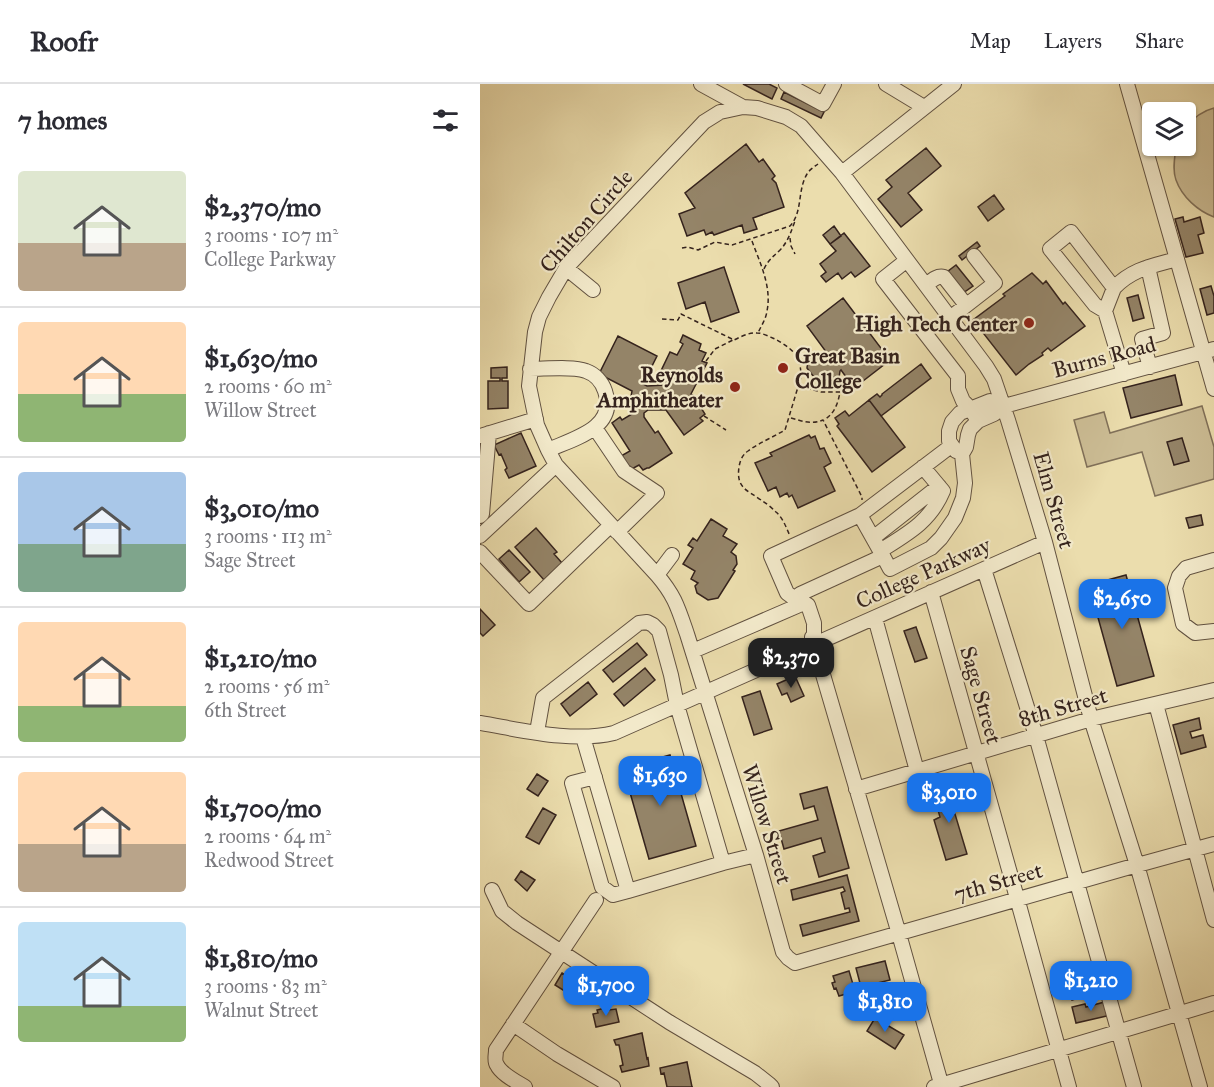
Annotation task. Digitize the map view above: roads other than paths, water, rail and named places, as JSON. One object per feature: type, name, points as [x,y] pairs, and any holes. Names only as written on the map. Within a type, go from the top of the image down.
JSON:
[{"type":"street","points":[[701,84],[744,107]]},
{"type":"street","points":[[786,84],[824,104],[834,84]]},
{"type":"street","points":[[886,84],[924,107]]},
{"type":"street","points":[[842,173],[954,84]]},
{"type":"street","points":[[1127,84],[1177,259],[1209,350],[1214,389]]},
{"type":"street","name":"Chilton Circle","points":[[705,692],[676,602],[669,590],[556,465],[542,438],[529,386],[535,332],[539,317],[566,268],[704,122],[720,112],[744,107],[758,108],[786,117],[801,126],[842,173]]},
{"type":"street","name":"Elm Street","points":[[842,173],[994,379],[1044,542],[1091,719],[1137,865],[1200,1087]]},
{"type":"street","points":[[1105,311],[1095,305],[1050,249],[1071,232],[1114,288]]},
{"type":"street","points":[[950,318],[995,283],[974,256]]},
{"type":"street","points":[[1124,374],[1105,311],[1114,288],[1131,273],[1177,259]]},
{"type":"street","points":[[907,260],[883,279],[958,376],[958,389],[963,401],[978,422]]},
{"type":"street","points":[[1148,267],[1163,333],[1142,339],[1150,367]]},
{"type":"street","points":[[566,268],[593,290]]},
{"type":"street","points":[[926,285],[936,277],[944,277],[966,305]]},
{"type":"street","name":"Burns Road","points":[[1004,406],[1209,350]]},
{"type":"street","points":[[530,369],[587,371],[595,375],[606,393],[607,403],[601,423],[548,450]]},
{"type":"street","points":[[860,515],[890,570],[931,548],[956,518],[963,498],[965,483],[957,450],[949,441],[952,422],[960,413],[990,401],[1004,406]]},
{"type":"street","points":[[803,603],[787,593],[771,556],[860,515],[923,467],[966,447],[970,429],[1004,406]]},
{"type":"street","points":[[480,516],[482,514],[484,435],[536,419]]},
{"type":"street","points":[[480,552],[528,604],[657,493],[624,471],[595,428]]},
{"type":"street","points":[[480,536],[556,465]]},
{"type":"street","points":[[923,467],[943,491],[930,515],[918,527],[881,554],[800,594],[803,603],[802,611],[814,644],[899,934],[939,1086],[1214,1003]]},
{"type":"street","points":[[873,538],[939,486]]},
{"type":"street","name":"College Parkway","points":[[480,723],[573,737],[600,737],[614,733],[1044,542]]},
{"type":"street","points":[[657,575],[672,555]]},
{"type":"street","points":[[1214,560],[1186,568],[1179,576],[1175,588],[1184,624],[1195,633],[1214,631]]},
{"type":"street","points":[[984,569],[1036,736],[1134,1087]]},
{"type":"street","name":"Sage Street","points":[[931,592],[1069,1087]]},
{"type":"street","points":[[693,651],[803,603]]},
{"type":"street","points":[[875,618],[917,771]]},
{"type":"street","points":[[537,732],[543,698],[639,623],[647,622],[653,625],[658,631],[671,675],[676,705],[723,863]]},
{"type":"street","name":"8th Street","points":[[856,789],[1091,719],[1214,690]]},
{"type":"street","name":"Willow Street","points":[[705,692],[756,855],[783,952],[795,963]]},
{"type":"street","points":[[1156,704],[1214,920]]},
{"type":"street","points":[[583,737],[628,891]]},
{"type":"street","points":[[595,777],[572,783],[602,887],[613,895],[756,855]]},
{"type":"street","name":"7th Street","points":[[795,963],[1017,898],[1214,844]]},
{"type":"street","points":[[492,890],[502,911],[517,923],[669,1022],[755,1072],[772,1087]]},
{"type":"street","points":[[525,1087],[514,1081],[496,1065],[496,1050],[596,900]]},
{"type":"street","points":[[513,1024],[557,1054],[613,1087]]},
{"type":"place","name":"High Tech Center","points":[[1029,323]]},
{"type":"place","name":"Great Basin College","points":[[783,368]]},
{"type":"place","name":"Reynolds Amphitheater","points":[[735,387]]}]
